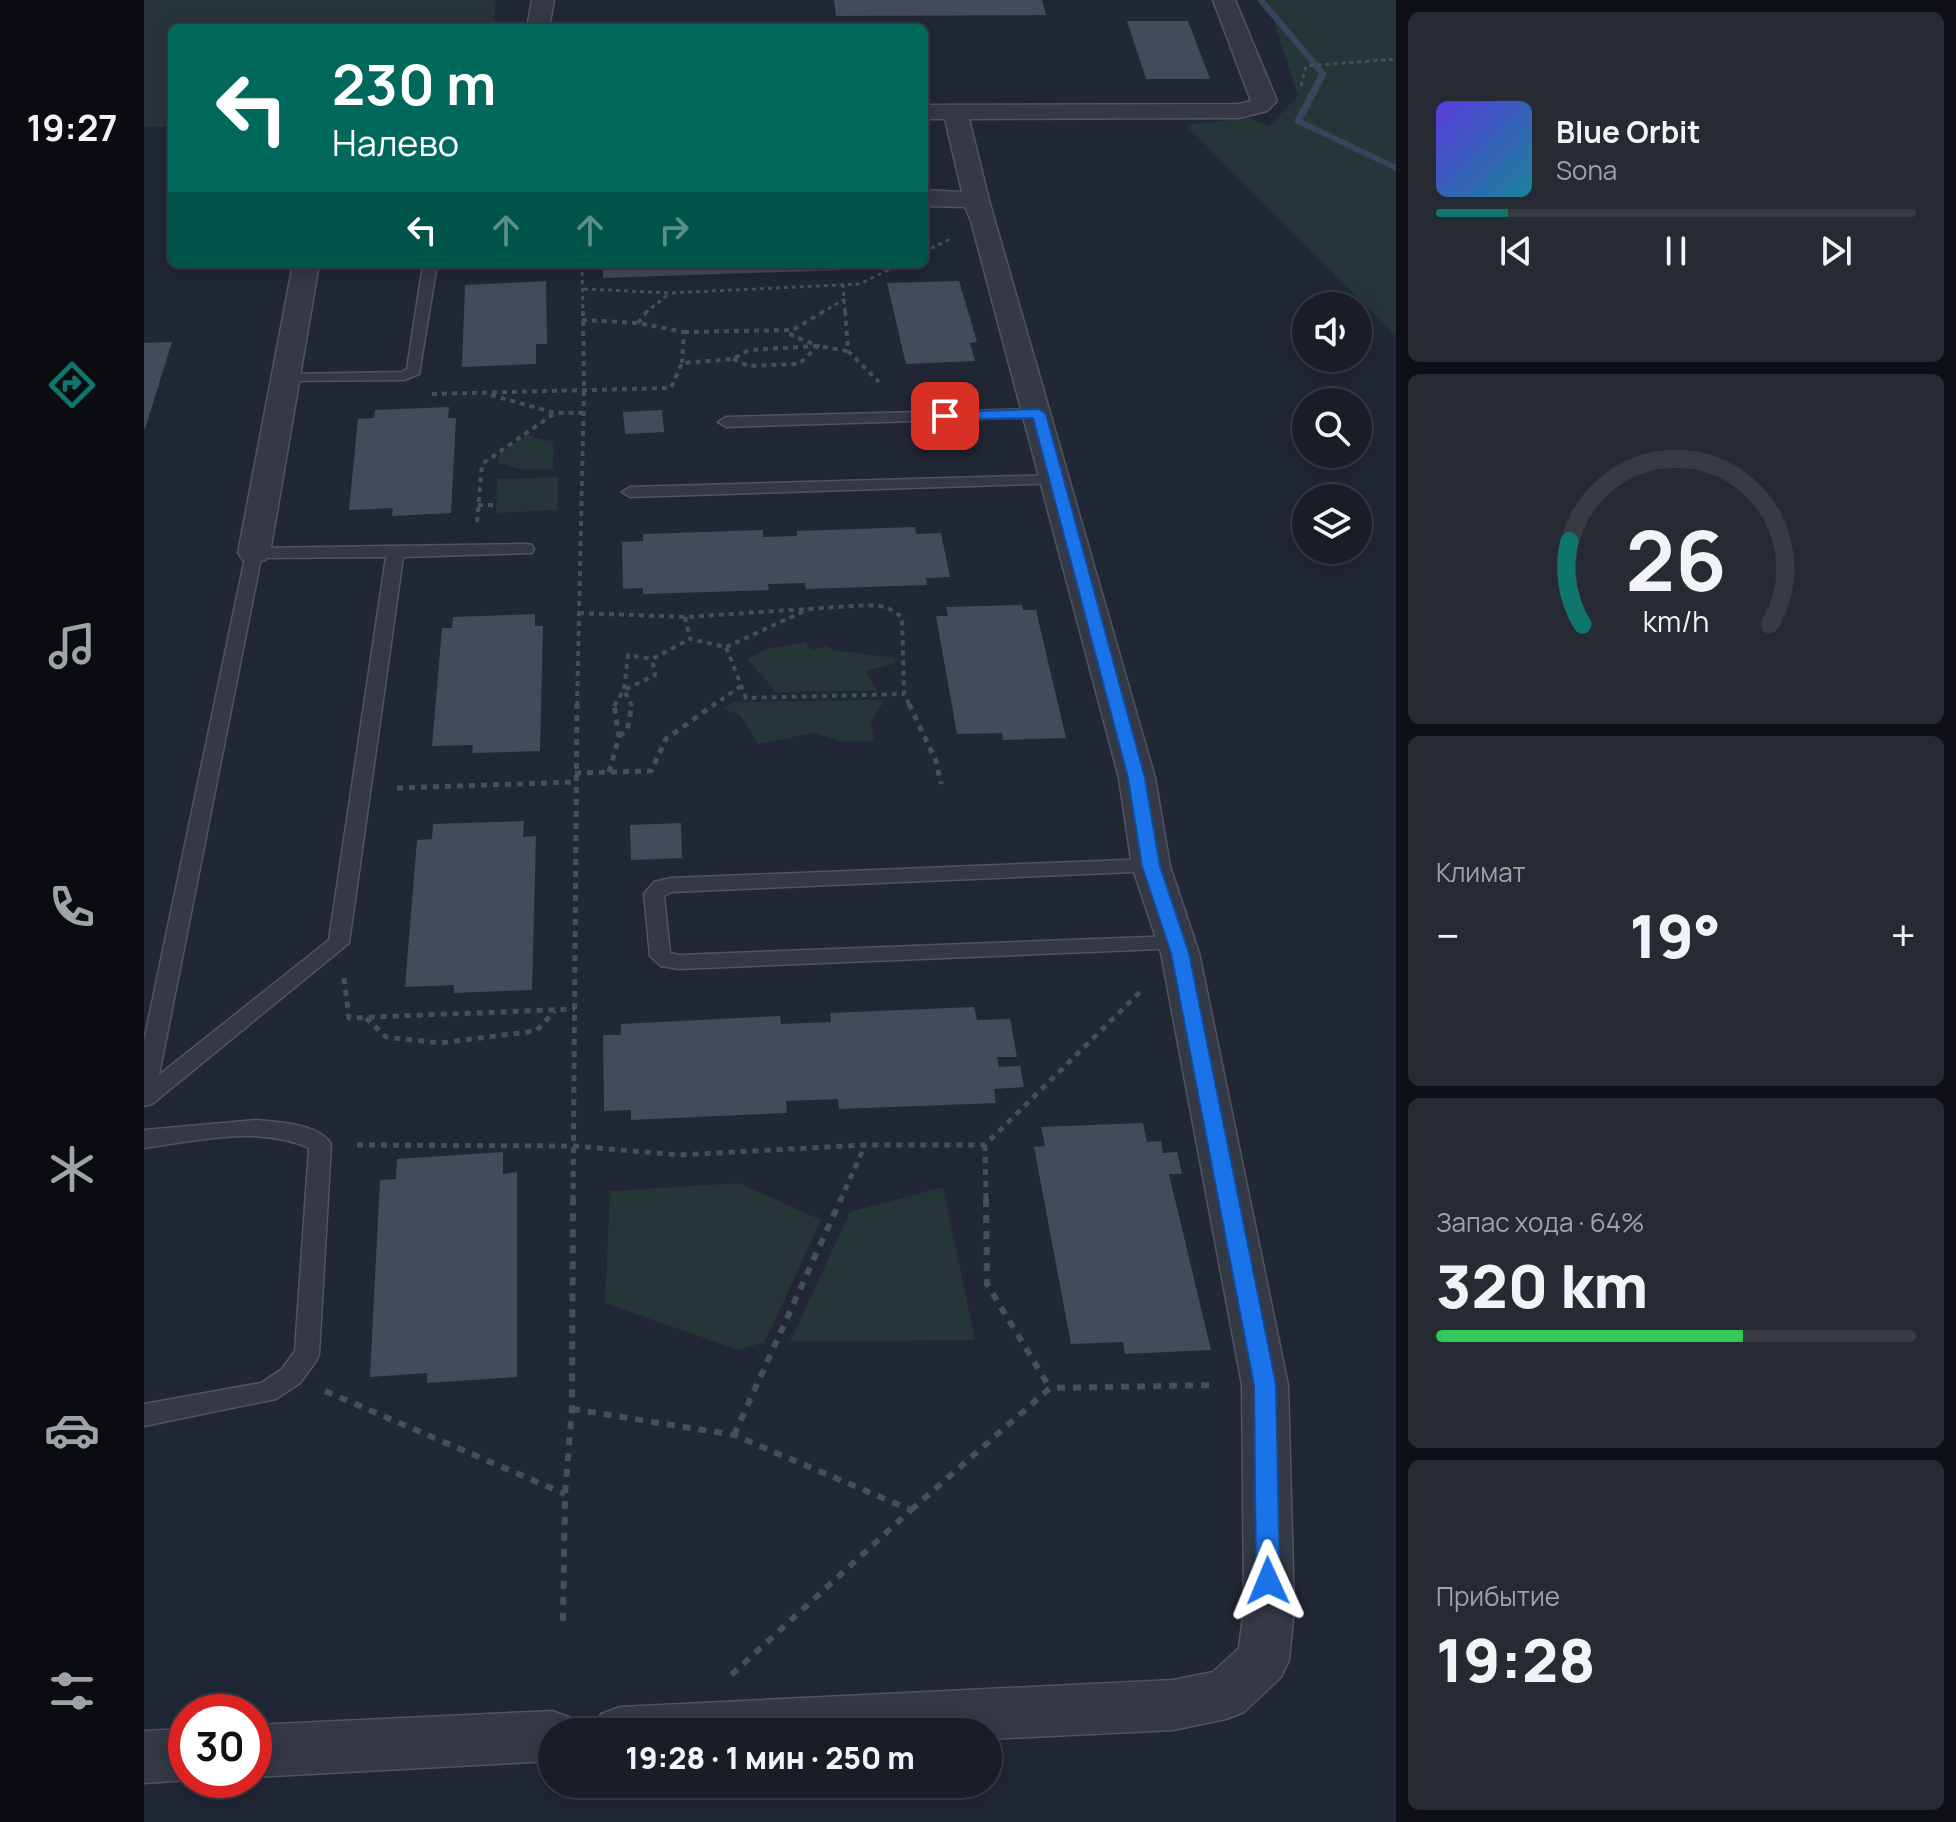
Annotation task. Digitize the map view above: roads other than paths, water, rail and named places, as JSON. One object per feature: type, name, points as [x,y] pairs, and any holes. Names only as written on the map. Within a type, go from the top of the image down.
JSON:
[{"type":"street","points":[[539,24],[543,0]]},
{"type":"street","points":[[928,112],[1239,111],[1259,106],[1265,101],[1224,0]]},
{"type":"street","points":[[878,1718],[1173,1705],[1226,1694],[1263,1660],[1269,1609],[1265,1385],[1178,948],[1151,866],[1137,778],[1039,414],[977,204],[955,112]]},
{"type":"street","points":[[928,198],[962,198],[977,204]]},
{"type":"street","points":[[254,553],[305,268]]},
{"type":"street","points":[[272,1750],[538,1737]]},
{"type":"street","points":[[144,1757],[168,1756]]},
{"type":"lane","points":[[287,378],[404,376],[414,371],[429,268]]},
{"type":"lane","points":[[726,422],[1039,414]]},
{"type":"lane","points":[[630,492],[1057,480]]},
{"type":"lane","points":[[144,1095],[254,553],[526,549]]},
{"type":"lane","points":[[144,1095],[339,943],[395,552]]},
{"type":"lane","points":[[1151,866],[671,885],[661,887],[654,894],[660,956],[679,962],[1178,948]]},
{"type":"lane","points":[[144,1139],[275,1127],[301,1133],[320,1144],[307,1354],[291,1376],[267,1392],[144,1415]]},
{"type":"waterway","points":[[1261,0],[1323,74],[1298,121],[1396,168]]}]
